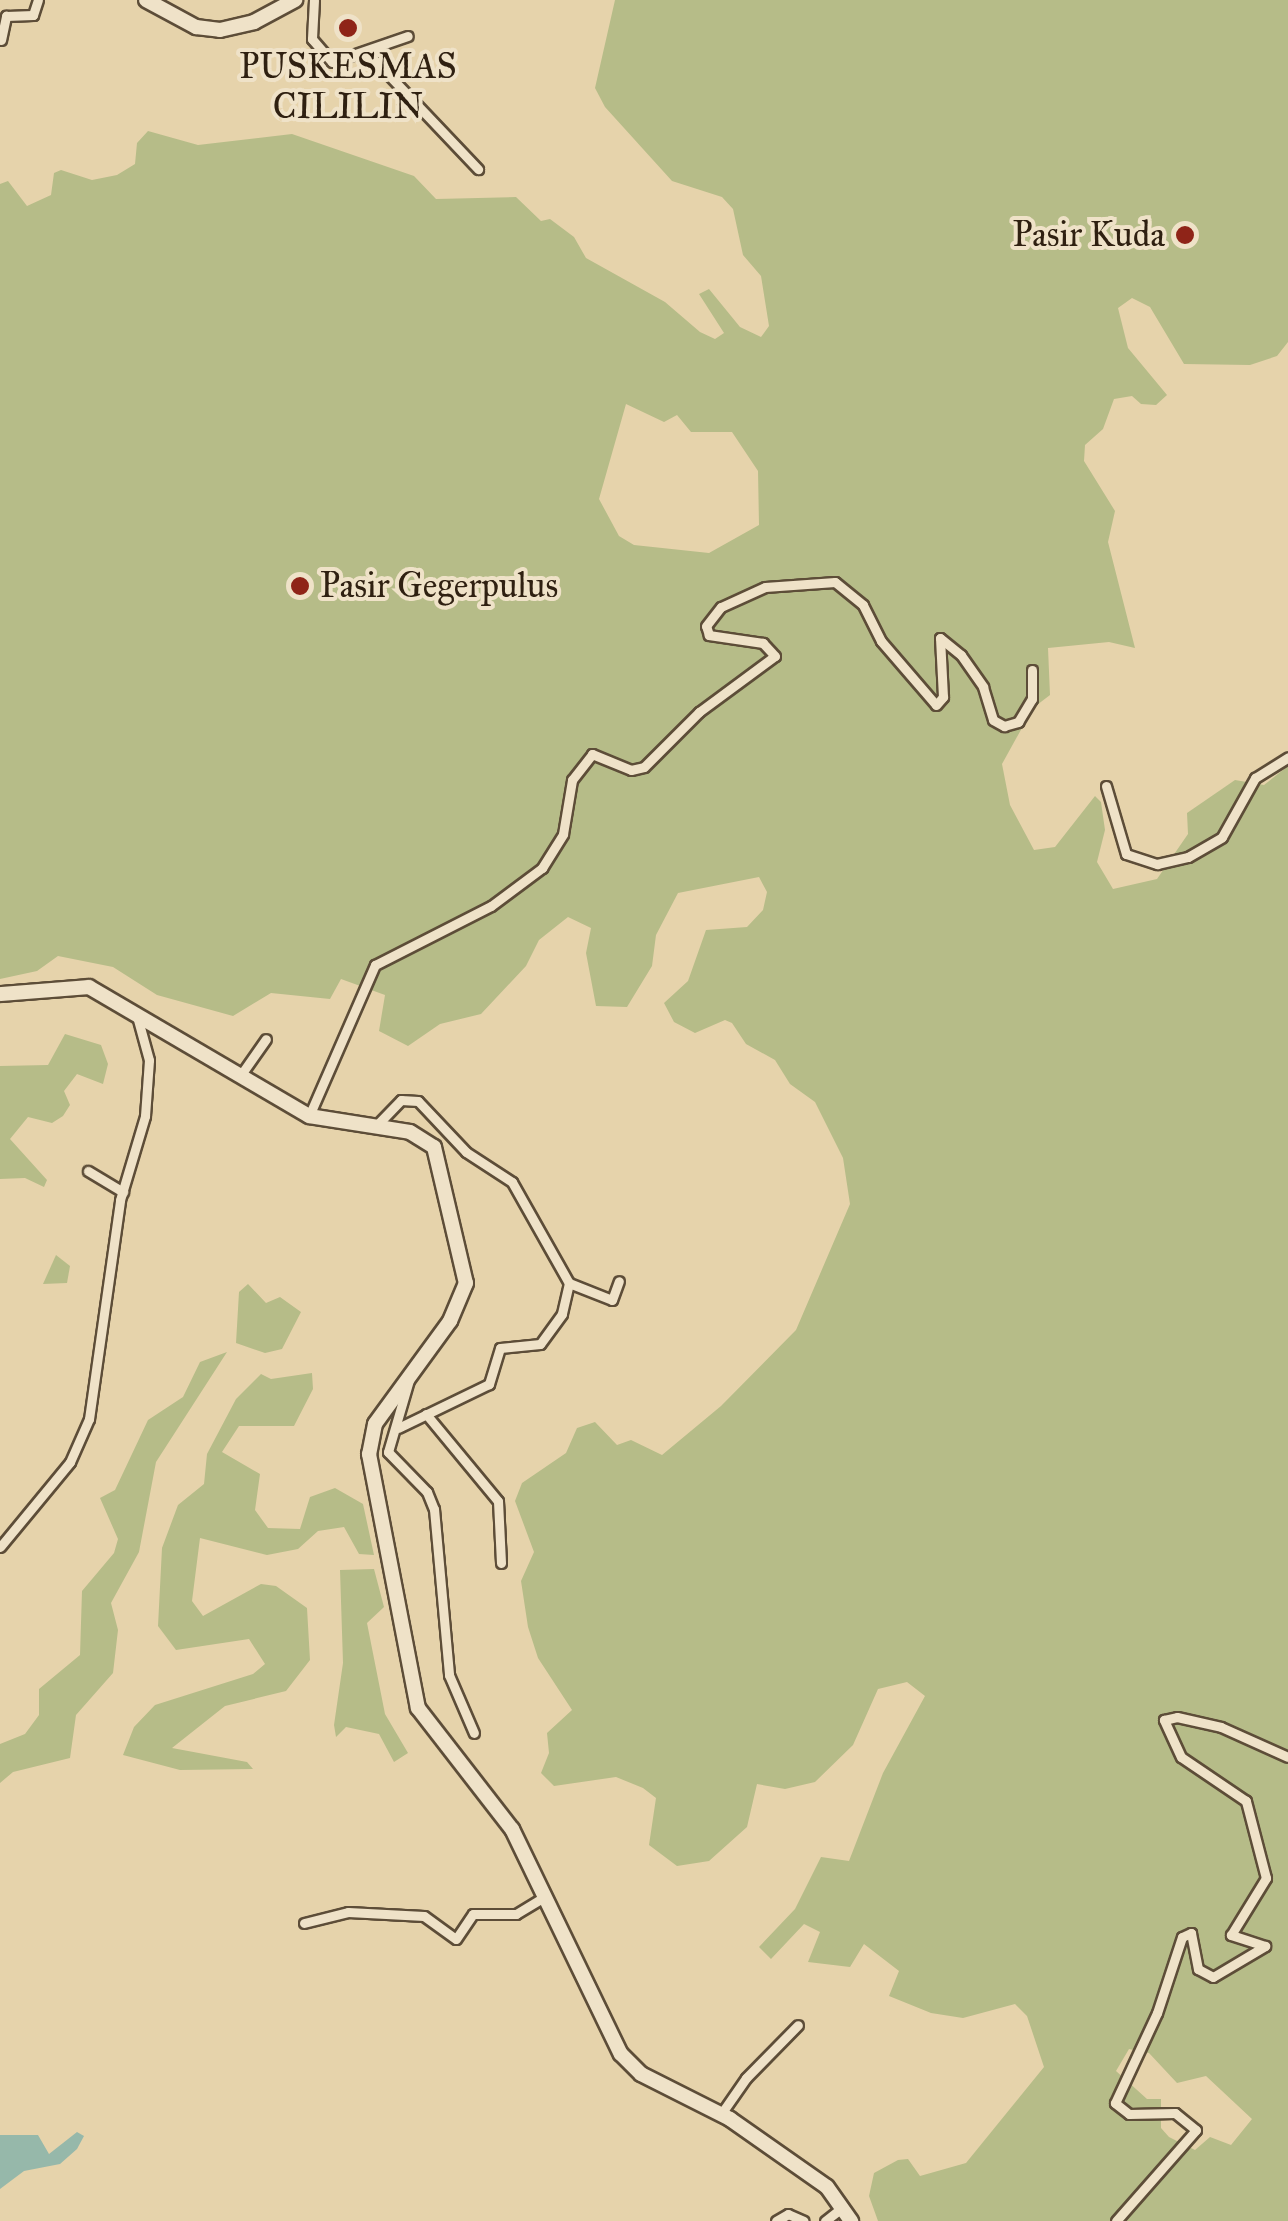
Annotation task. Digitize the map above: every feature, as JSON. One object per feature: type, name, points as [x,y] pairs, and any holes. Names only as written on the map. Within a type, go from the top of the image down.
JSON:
[{"type":"main road","points":[[146,0],[196,27],[220,30],[254,22],[296,0]]},
{"type":"main road","points":[[0,994],[78,984],[310,1116],[422,1136],[440,1155],[467,1272],[458,1307],[375,1424],[369,1454],[412,1689],[438,1742],[512,1829],[621,2054],[641,2074],[721,2114],[828,2188],[847,2214]]},
{"type":"street","points":[[1,40],[6,16],[33,15],[38,0]]},
{"type":"street","points":[[314,0],[312,38],[332,62],[408,36]]},
{"type":"street","points":[[366,50],[478,169]]},
{"type":"street","points":[[310,1116],[375,965],[491,906],[542,868],[563,834],[572,780],[592,754],[631,770],[644,767],[698,712],[775,656],[763,642],[709,635],[706,626],[722,607],[765,587],[820,578],[834,582],[863,605],[880,641],[936,705],[943,697],[940,638],[961,655],[994,720],[1004,726],[1018,722],[1032,699],[1032,670]]},
{"type":"street","points":[[1106,786],[1119,844],[1135,861],[1157,864],[1188,857],[1222,838],[1255,778],[1288,757]]},
{"type":"street","points":[[0,1547],[70,1462],[85,1430],[123,1192],[140,1152],[149,1080],[138,1016]]},
{"type":"street","points":[[238,1078],[266,1039]]},
{"type":"street","points":[[374,1128],[401,1100],[418,1101],[466,1152],[512,1182],[569,1283],[612,1300],[619,1281]]},
{"type":"street","points":[[88,1171],[123,1192]]},
{"type":"street","points":[[398,1428],[489,1384],[500,1348],[540,1344],[562,1314],[569,1283]]},
{"type":"street","points":[[408,1380],[398,1428],[388,1452],[434,1509],[448,1675],[474,1733]]},
{"type":"street","points":[[426,1414],[498,1501],[501,1563]]},
{"type":"street","points":[[1116,2221],[1196,2130],[1175,2113],[1129,2114],[1115,2103],[1157,2013],[1182,1937],[1190,1933],[1198,1969],[1213,1976],[1239,1967],[1265,1945],[1232,1937],[1266,1878],[1246,1800],[1176,1752],[1164,1720],[1170,1716],[1221,1727],[1288,1757]]},
{"type":"street","points":[[304,1924],[348,1912],[424,1916],[456,1939],[476,1912],[516,1914],[546,1896]]},
{"type":"street","points":[[721,2114],[746,2078],[798,2025]]},
{"type":"street","points":[[776,2221],[788,2214],[804,2221]]},
{"type":"street","points":[[825,2221],[847,2214]]},
{"type":"green space","points":[[615,0],[1288,0],[1288,342],[1277,356],[1250,365],[1184,364],[1150,307],[1132,298],[1118,308],[1128,348],[1167,395],[1156,405],[1141,404],[1132,396],[1114,399],[1103,429],[1085,445],[1084,461],[1115,511],[1108,542],[1135,648],[1109,642],[1048,648],[1050,695],[1033,708],[1002,764],[1010,805],[1034,850],[1055,847],[1095,796],[1101,802],[1105,830],[1097,862],[1113,889],[1157,879],[1188,834],[1187,813],[1235,780],[1264,785],[1288,766],[1288,2221],[878,2221],[869,2196],[874,2173],[898,2160],[908,2159],[920,2176],[966,2163],[1044,2067],[1027,2016],[1015,2004],[963,2018],[931,2013],[889,1996],[899,1971],[864,1944],[850,1967],[808,1962],[820,1932],[804,1924],[771,1959],[759,1947],[795,1909],[821,1857],[849,1861],[883,1773],[925,1696],[907,1682],[878,1689],[853,1745],[815,1782],[785,1789],[757,1784],[747,1827],[709,1861],[677,1866],[649,1845],[656,1798],[643,1788],[616,1777],[554,1786],[541,1773],[549,1753],[547,1733],[572,1710],[538,1658],[528,1627],[521,1581],[534,1552],[515,1501],[522,1483],[566,1453],[577,1428],[595,1422],[617,1445],[631,1440],[662,1455],[721,1406],[796,1330],[850,1204],[843,1158],[815,1102],[790,1084],[775,1060],[746,1044],[732,1023],[725,1020],[695,1033],[674,1022],[664,1003],[688,981],[706,930],[747,927],[763,910],[767,892],[759,877],[678,893],[656,935],[652,966],[627,1007],[596,1006],[586,953],[591,928],[568,917],[539,940],[526,966],[481,1014],[440,1024],[408,1046],[379,1031],[385,995],[341,979],[330,999],[271,993],[233,1016],[157,995],[113,967],[58,956],[37,971],[0,979],[0,184],[8,181],[27,206],[51,195],[54,173],[61,170],[92,180],[117,175],[135,164],[137,143],[148,131],[198,145],[292,134],[414,176],[436,199],[516,197],[541,221],[550,219],[574,237],[586,258],[665,302],[700,332],[715,339],[724,333],[699,294],[709,289],[740,327],[761,337],[769,326],[761,276],[743,255],[733,209],[722,197],[672,181],[605,107],[595,88]],"holes":[[[626,404],[664,422],[677,415],[691,432],[732,432],[758,471],[759,525],[709,553],[634,545],[619,536],[599,499]],[[1129,2049],[1149,2053],[1177,2083],[1206,2076],[1252,2119],[1231,2145],[1210,2137],[1195,2150],[1169,2137],[1161,2128],[1161,2099],[1147,2099],[1116,2071]]]},
{"type":"green space","points":[[65,1034],[101,1045],[108,1064],[103,1084],[77,1074],[64,1091],[70,1105],[63,1116],[52,1123],[28,1117],[10,1139],[47,1180],[44,1187],[25,1178],[0,1179],[0,1066],[48,1065]]},
{"type":"green space","points":[[56,1255],[70,1266],[67,1283],[43,1284]]},
{"type":"green space","points":[[248,1284],[266,1303],[280,1297],[301,1312],[282,1349],[265,1353],[236,1343],[239,1292]]},
{"type":"green space","points":[[227,1352],[156,1462],[139,1552],[111,1603],[118,1630],[113,1673],[76,1715],[70,1758],[13,1772],[0,1783],[0,1744],[25,1734],[39,1715],[39,1689],[80,1655],[82,1591],[114,1553],[118,1539],[100,1498],[115,1490],[148,1420],[183,1397],[200,1362]]},
{"type":"green space","points":[[312,1373],[313,1389],[294,1426],[239,1426],[222,1452],[260,1474],[255,1510],[268,1528],[300,1529],[310,1497],[335,1488],[363,1504],[374,1555],[359,1554],[344,1527],[318,1531],[298,1549],[267,1555],[200,1538],[192,1601],[203,1616],[261,1584],[276,1586],[307,1608],[310,1660],[286,1691],[225,1706],[172,1748],[247,1762],[253,1769],[180,1770],[123,1755],[134,1727],[155,1705],[253,1674],[265,1664],[249,1639],[176,1650],[158,1626],[162,1548],[178,1505],[204,1484],[207,1454],[236,1399],[261,1374],[271,1379]]},
{"type":"green space","points":[[374,1569],[384,1607],[367,1623],[385,1714],[408,1753],[394,1762],[379,1734],[346,1727],[336,1737],[334,1725],[343,1663],[340,1570]]},
{"type":"shaded area","points":[[77,2132],[84,2136],[77,2149],[60,2164],[24,2171],[0,2189],[0,2135],[38,2135],[49,2154]]},
{"type":"place","name":"PUSKESMAS CILILIN","points":[[348,28]]},
{"type":"place","name":"Pasir Kuda","points":[[1185,235]]},
{"type":"place","name":"Pasir Gegerpulus","points":[[300,586]]}]
